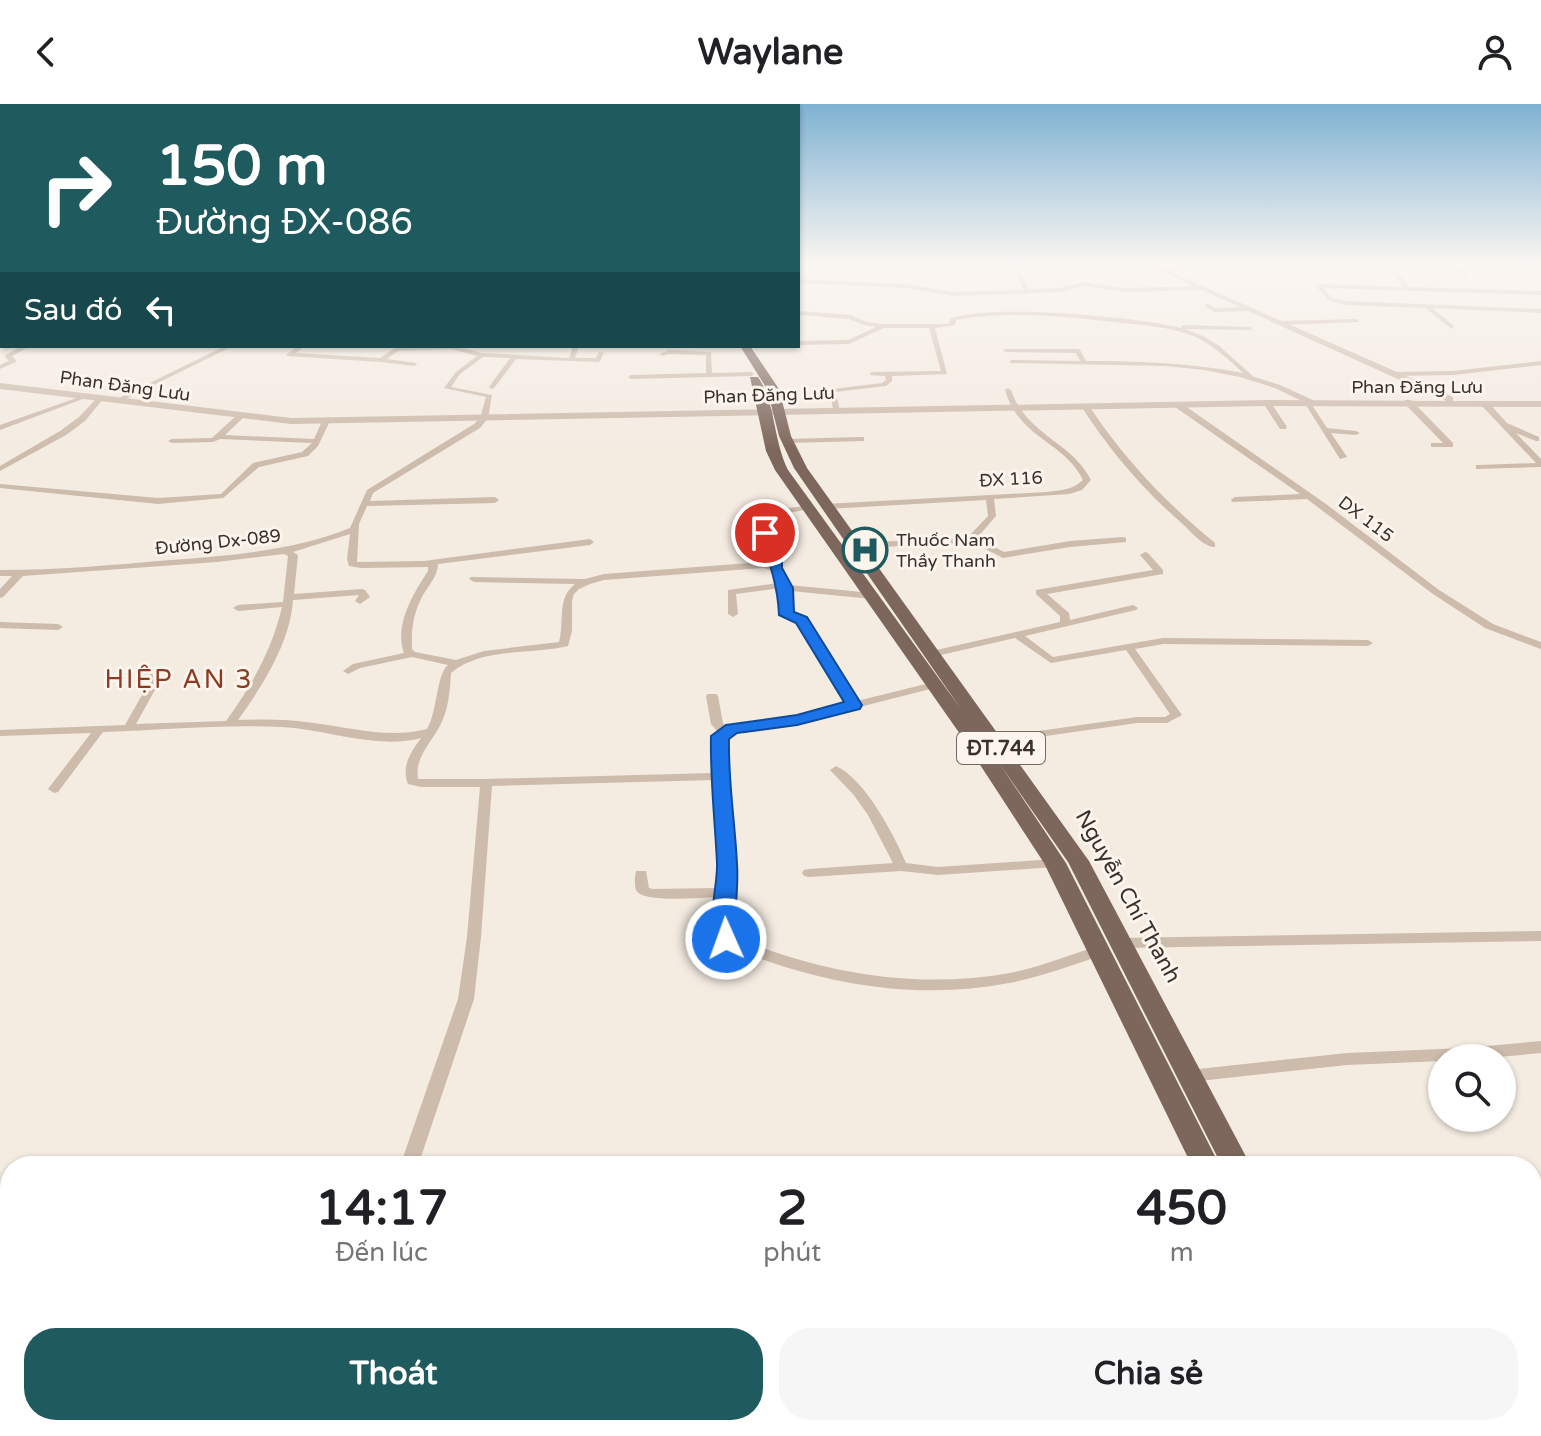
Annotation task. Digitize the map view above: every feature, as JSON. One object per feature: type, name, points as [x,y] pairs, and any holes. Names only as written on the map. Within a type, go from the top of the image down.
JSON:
[{"type":"main road","name":"Nguyễn Chí Thanh","points":[[733,348],[760,389],[818,506],[881,595],[932,654],[996,740],[1078,861],[1232,1156]]},
{"type":"main road","name":"Nguyễn Chí Thanh","points":[[746,348],[773,389],[772,451],[855,546],[934,685],[1055,863],[1201,1156]]},
{"type":"main road","points":[[1055,863],[1078,861]]},
{"type":"street","points":[[800,343],[849,342],[884,326]]},
{"type":"street","points":[[872,374],[945,373],[931,326]]},
{"type":"street","points":[[1168,326],[1190,332],[1218,348],[1251,377]]},
{"type":"street","points":[[1189,326],[1250,329]]},
{"type":"street","points":[[1287,326],[1459,403]]},
{"type":"street","points":[[1075,340],[1084,363]]},
{"type":"street","points":[[0,367],[14,361],[7,356],[23,348]]},
{"type":"street","points":[[119,400],[226,348]]},
{"type":"street","points":[[299,348],[289,355],[414,364]]},
{"type":"street","points":[[381,360],[398,348]]},
{"type":"street","points":[[452,348],[482,355],[571,360],[596,360],[601,353]]},
{"type":"street","points":[[571,360],[575,348]]},
{"type":"street","points":[[1006,350],[1078,351]]},
{"type":"street","points":[[662,354],[709,353],[709,376]]},
{"type":"street","points":[[482,355],[458,373],[447,388],[490,396],[484,418],[437,454],[374,488],[355,529],[352,564],[424,563],[590,542]]},
{"type":"street","points":[[492,387],[514,357]]},
{"type":"street","points":[[1012,362],[1150,362],[1251,377],[1279,385],[1309,403],[1343,457]]},
{"type":"street","points":[[1394,374],[1453,373],[1541,363]]},
{"type":"street","points":[[631,377],[751,374]]},
{"type":"street","points":[[835,399],[884,385],[889,381],[888,374]]},
{"type":"street","name":"Phan Đăng Lưu","points":[[0,386],[240,417],[326,421],[772,412],[835,399],[1014,407],[1408,402],[1541,404]]},
{"type":"street","points":[[1008,390],[1014,407]]},
{"type":"street","points":[[0,428],[84,397]]},
{"type":"street","points":[[0,469],[63,433],[100,398]]},
{"type":"street","points":[[1408,402],[1450,445],[1434,445]]},
{"type":"street","points":[[1267,403],[1283,427]]},
{"type":"street","points":[[1484,403],[1541,464]]},
{"type":"street","name":"DX 115","points":[[1178,405],[1309,496],[1436,592],[1489,626],[1541,646]]},
{"type":"street","points":[[1085,406],[1100,431],[1150,492],[1212,545]]},
{"type":"street","name":"ĐX 116","points":[[775,568],[763,519],[772,513],[818,506],[1074,491],[1087,480],[1083,466],[1034,431],[1014,407]]},
{"type":"street","points":[[172,441],[213,440],[240,417]]},
{"type":"street","points":[[0,486],[158,501],[223,496],[256,465],[274,459],[301,457],[316,441],[326,421]]},
{"type":"street","points":[[1503,424],[1536,439]]},
{"type":"street","points":[[1326,430],[1356,433]]},
{"type":"street","points":[[219,437],[316,441]]},
{"type":"street","points":[[787,441],[861,439]]},
{"type":"street","points":[[1479,467],[1541,464]]},
{"type":"street","points":[[1235,500],[1309,496]]},
{"type":"street","points":[[855,546],[971,538],[992,516],[990,497]]},
{"type":"street","points":[[365,504],[495,500]]},
{"type":"street","name":"Đường Dx-089","points":[[0,573],[139,566],[287,552],[355,529]]},
{"type":"street","points":[[971,538],[1003,555],[1070,544],[1123,540]]},
{"type":"street","points":[[230,723],[260,685],[277,650],[290,601],[293,555],[287,552]]},
{"type":"street","points":[[1065,624],[1065,615],[1039,592],[1160,572],[1145,555]]},
{"type":"street","points":[[412,654],[407,650],[405,636],[409,615],[413,600],[435,567],[424,563]]},
{"type":"street","points":[[474,579],[582,581],[689,568],[749,565],[775,568],[785,586],[787,615],[801,620],[854,705]]},
{"type":"street","points":[[138,579],[139,566]]},
{"type":"street","points":[[0,595],[20,573]]},
{"type":"street","points":[[582,581],[569,594],[564,644],[469,658],[456,663],[446,672],[437,720],[414,760],[410,774],[412,781],[486,783],[720,776]]},
{"type":"street","points":[[733,614],[731,592],[785,586],[881,595]]},
{"type":"street","points":[[238,608],[362,592],[365,597],[360,601]]},
{"type":"street","points":[[932,654],[1133,608]]},
{"type":"street","points":[[0,625],[58,627]]},
{"type":"street","points":[[1017,635],[1051,660],[1174,641],[1368,643]]},
{"type":"street","points":[[996,740],[1137,720],[1167,720],[1176,715],[1128,646]]},
{"type":"street","points":[[348,671],[357,666],[412,654],[456,663]]},
{"type":"street","points":[[129,727],[151,688],[146,669]]},
{"type":"street","points":[[934,685],[797,720],[724,732],[720,736],[727,866],[726,939],[798,965],[848,976],[963,985],[1011,978],[1098,951]]},
{"type":"street","points":[[712,696],[717,724],[724,732]]},
{"type":"street","points":[[0,733],[230,723],[292,724],[391,737],[412,737],[428,732]]},
{"type":"street","points":[[54,789],[100,729]]},
{"type":"street","points":[[836,770],[853,784],[879,820],[901,867]]},
{"type":"street","points":[[412,1156],[466,999],[486,783]]},
{"type":"street","points":[[809,873],[901,867],[938,871],[1055,863]]},
{"type":"street","points":[[641,874],[643,890],[651,894],[726,892]]},
{"type":"street","points":[[1121,943],[1541,936]]},
{"type":"street","points":[[1190,1076],[1347,1059],[1541,1047]]},
{"type":"place","name":"Thuốc Nam Thầy Thanh","points":[[865,550]]},
{"type":"district","name":"HIỆP AN 3","points":[[179,679]]},
{"type":"route","points":[[726,939],[727,866],[719,773],[720,736],[733,729],[797,720],[854,705],[801,620],[787,615],[786,588],[775,568],[775,559],[765,533]]}]
